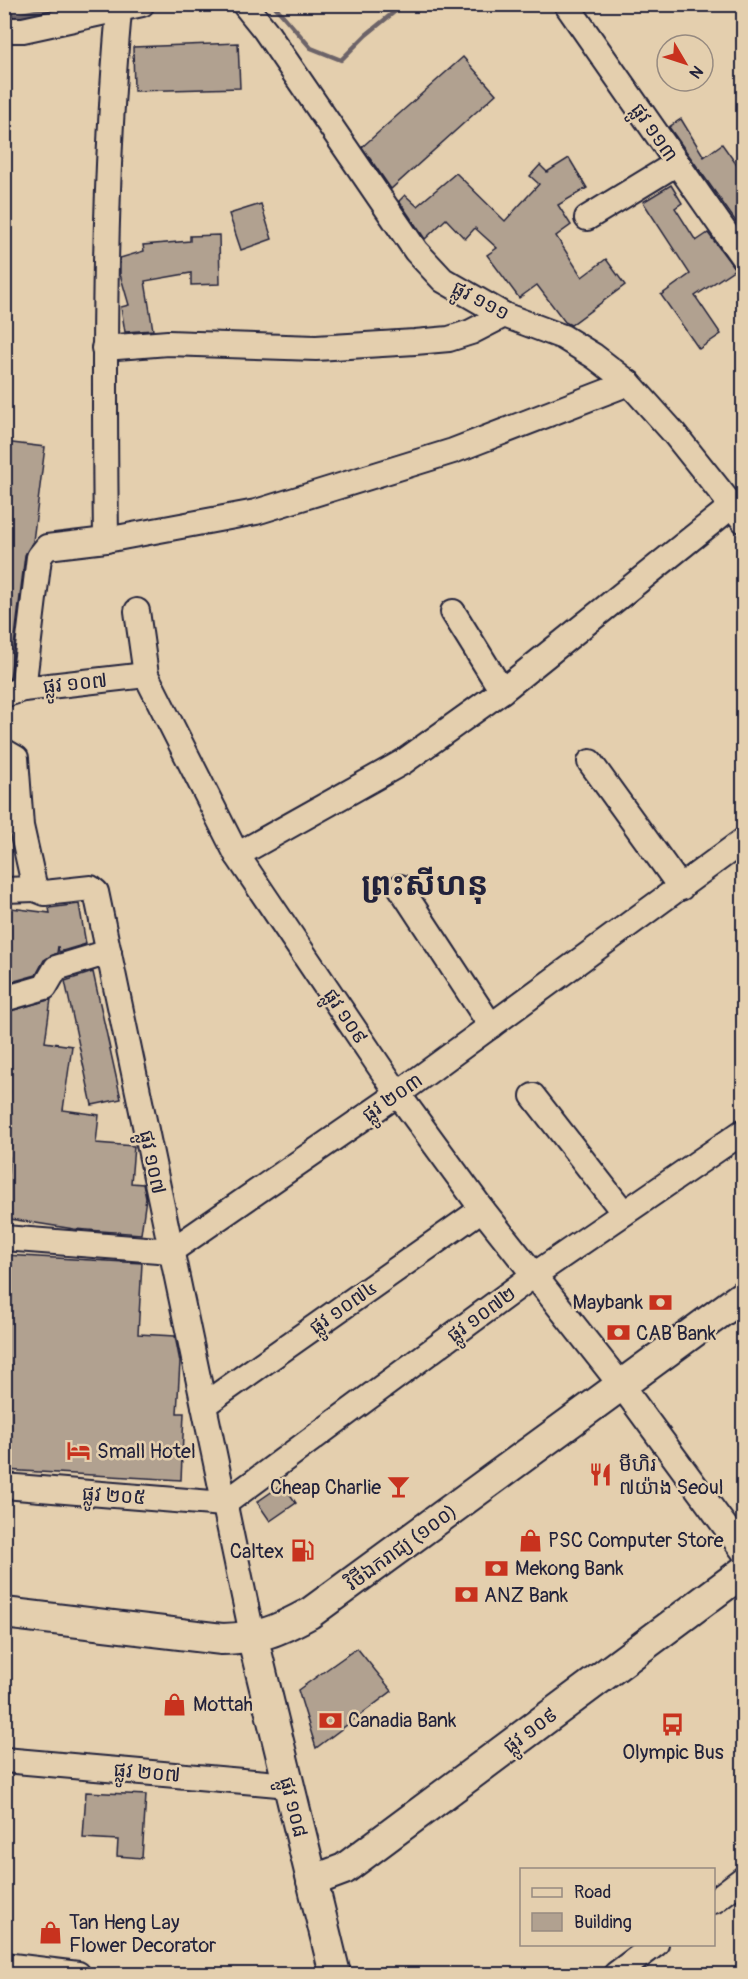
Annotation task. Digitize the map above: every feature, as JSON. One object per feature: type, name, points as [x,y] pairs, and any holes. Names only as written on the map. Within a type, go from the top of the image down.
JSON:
[{"type":"main road","name":"វិថីឯករាជ្យ (១០០)","points":[[4,1613],[222,1639],[253,1639],[278,1630],[310,1613],[744,1295]]},
{"type":"main road","name":"ផ្លូវ ១០៩","points":[[312,1881],[344,1869],[744,1571]]},
{"type":"main road","name":"ផ្លូវ ១០៨","points":[[253,1639],[335,1974]]},
{"type":"street","points":[[4,30],[23,30],[119,11],[142,4]]},
{"type":"street","name":"ផ្លូវ ១១១","points":[[244,4],[265,30],[416,251],[443,280],[504,315],[563,337],[594,356],[629,383],[673,432],[738,513]]},
{"type":"street","name":"ផ្លូវ ១១៣","points":[[566,4],[744,259]]},
{"type":"street","points":[[106,540],[104,348],[110,106],[119,11]]},
{"type":"street","points":[[587,218],[677,163]]},
{"type":"street","points":[[104,348],[168,343],[316,348],[415,342],[449,339],[471,332],[504,315]]},
{"type":"street","points":[[14,692],[39,557],[47,547],[54,544],[106,540],[256,512],[453,451],[629,383]]},
{"type":"street","points":[[237,855],[403,762],[502,691],[738,513]]},
{"type":"street","name":"ផ្លូវ ១០៩","points":[[137,611],[146,675],[237,855],[398,1094],[482,1209],[621,1384],[744,1551]]},
{"type":"street","points":[[453,612],[502,691]]},
{"type":"street","name":"ផ្លូវ ១០៧","points":[[14,692],[146,675]]},
{"type":"street","points":[[4,752],[16,758],[21,826],[34,889],[4,890]]},
{"type":"street","points":[[590,762],[681,888]]},
{"type":"street","name":"ផ្លូវ ២០៣","points":[[171,1251],[398,1094],[744,840]]},
{"type":"street","points":[[400,887],[491,1026]]},
{"type":"street","name":"ផ្លូវ ១០៧","points":[[34,889],[45,892],[94,889],[253,1639]]},
{"type":"street","points":[[4,999],[45,987],[56,968],[109,952]]},
{"type":"street","points":[[533,1096],[624,1214]]},
{"type":"street","name":"ផ្លូវ ១០៧២","points":[[224,1504],[534,1275],[744,1131]]},
{"type":"street","name":"ផ្លូវ ១០៧៤","points":[[204,1405],[482,1209]]},
{"type":"street","points":[[4,1238],[171,1251]]},
{"type":"street","name":"ផ្លូវ ២០៥","points":[[4,1486],[224,1504]]},
{"type":"street","name":"ផ្លូវ ២០៧","points":[[4,1760],[289,1785]]},
{"type":"street","points":[[715,1900],[744,1878]]},
{"type":"street","points":[[616,1974],[653,1946]]},
{"type":"street","points":[[4,1965],[78,1974]]},
{"type":"building","points":[[238,43],[240,88],[134,91],[133,47]]},
{"type":"building","points":[[463,57],[496,94],[391,189],[362,147]]},
{"type":"building","points":[[681,119],[704,157],[722,144],[744,175],[744,233],[669,127]]},
{"type":"building","points":[[569,158],[587,188],[558,205],[571,225],[556,236],[582,277],[606,259],[625,285],[571,325],[565,322],[537,285],[519,298],[487,255],[497,248],[475,228],[465,239],[446,219],[425,239],[399,201],[405,195],[417,206],[456,173],[505,221],[539,184],[530,176],[540,165],[547,172]]},
{"type":"building","points":[[671,185],[682,203],[675,208],[696,241],[708,233],[735,269],[695,296],[721,334],[699,349],[661,295],[690,274],[643,202]]},
{"type":"building","points":[[261,204],[272,239],[241,250],[229,214]]},
{"type":"building","points":[[219,235],[220,284],[191,285],[191,273],[145,281],[153,330],[125,332],[121,307],[129,305],[120,274],[120,258],[144,251],[143,245],[190,241],[190,236]]},
{"type":"building","points":[[4,442],[45,447],[33,541],[25,555],[10,678],[4,680]]},
{"type":"building","points":[[79,904],[86,944],[59,952],[58,946],[57,953],[44,960],[36,975],[4,984],[4,907],[50,913],[49,908]]},
{"type":"building","points":[[93,972],[121,1099],[92,1105],[65,981]]},
{"type":"building","points":[[51,999],[45,1042],[72,1046],[63,1110],[99,1115],[96,1143],[134,1146],[131,1183],[143,1184],[146,1198],[141,1234],[74,1229],[4,1218],[9,1157],[4,1156],[4,1129],[10,1091],[4,1091],[4,1013]]},
{"type":"building","points":[[4,1255],[142,1263],[138,1334],[175,1336],[180,1362],[177,1413],[184,1413],[181,1480],[4,1470]]},
{"type":"building","points":[[283,1484],[296,1503],[270,1521],[257,1502]]},
{"type":"building","name":"Canadia Bank","points":[[357,1648],[392,1691],[316,1748],[298,1690]]},
{"type":"building","points":[[86,1792],[146,1795],[142,1858],[117,1856],[118,1840],[83,1838]]},
{"type":"waterway","points":[[4,15],[19,15],[67,4]]},
{"type":"waterway","points":[[273,4],[311,48],[341,60],[366,35],[404,4]]},
{"type":"place","name":"Maybank","points":[[661,1302]]},
{"type":"place","name":"CAB Bank","points":[[618,1333]]},
{"type":"place","name":"Small Hotel","points":[[79,1451]]},
{"type":"place","name":"មីហិរ ៧យ៉ាង Seoul","points":[[601,1475]]},
{"type":"place","name":"Cheap Charlie","points":[[399,1487]]},
{"type":"place","name":"PSC Computer Store","points":[[530,1540]]},
{"type":"place","name":"Caltex","points":[[302,1551]]},
{"type":"place","name":"Mekong Bank","points":[[497,1568]]},
{"type":"place","name":"ANZ Bank","points":[[466,1595]]},
{"type":"place","name":"Mottah","points":[[175,1704]]},
{"type":"place","name":"Canadia Bank","points":[[330,1720]]},
{"type":"place","name":"Olympic Bus","points":[[673,1725]]},
{"type":"place","name":"Tan Heng Lay Flower Decorator","points":[[51,1933]]},
{"type":"district","name":"ព្រះសីហនុ","points":[[425,884]]}]
